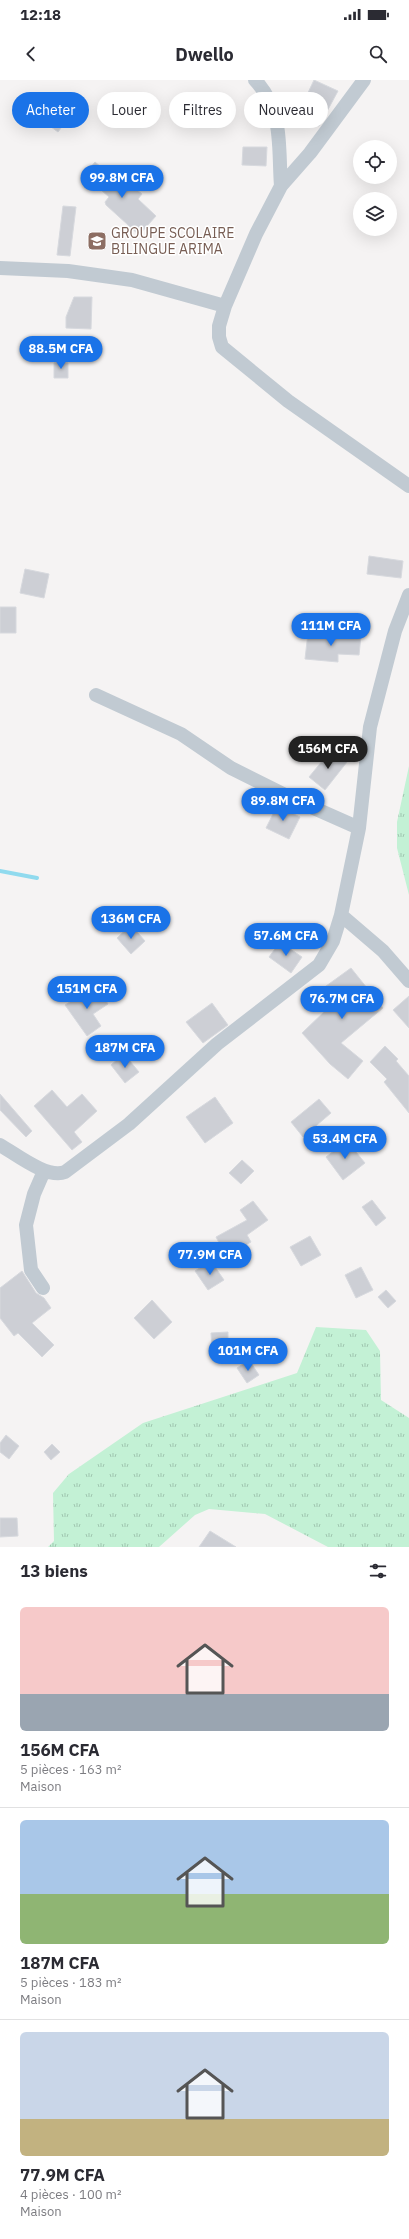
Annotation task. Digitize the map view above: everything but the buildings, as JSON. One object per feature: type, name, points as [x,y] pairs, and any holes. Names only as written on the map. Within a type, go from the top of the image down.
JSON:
[{"type":"street","points":[[255,80],[267,92],[276,113],[280,186]]},
{"type":"street","points":[[364,80],[310,153],[280,186],[256,234],[225,306],[219,326],[219,337],[222,347],[288,401],[409,486]]},
{"type":"street","points":[[0,268],[68,271],[132,280],[225,306]]},
{"type":"street","points":[[0,1145],[44,1171],[60,1174],[72,1167],[129,1124],[217,1044],[319,964],[333,942],[341,916],[359,828],[370,727],[395,631],[409,595]]},
{"type":"street","points":[[96,695],[180,734],[231,768],[289,798],[359,828]]},
{"type":"street","points":[[341,916],[383,951],[409,981]]},
{"type":"street","points":[[43,1288],[31,1270],[26,1225],[34,1194],[44,1171]]},
{"type":"green space","points":[[409,766],[409,895],[397,848],[397,822]]},
{"type":"green space","points":[[316,1327],[366,1330],[380,1351],[381,1400],[409,1418],[409,1547],[328,1547],[265,1514],[209,1509],[195,1515],[159,1547],[48,1547],[54,1541],[53,1493],[69,1474],[143,1423],[297,1373]]},
{"type":"waterway","points":[[0,871],[37,878]]},
{"type":"place","name":"GROUPE SCOLAIRE BILINGUE ARIMA","points":[[97,241]]}]
